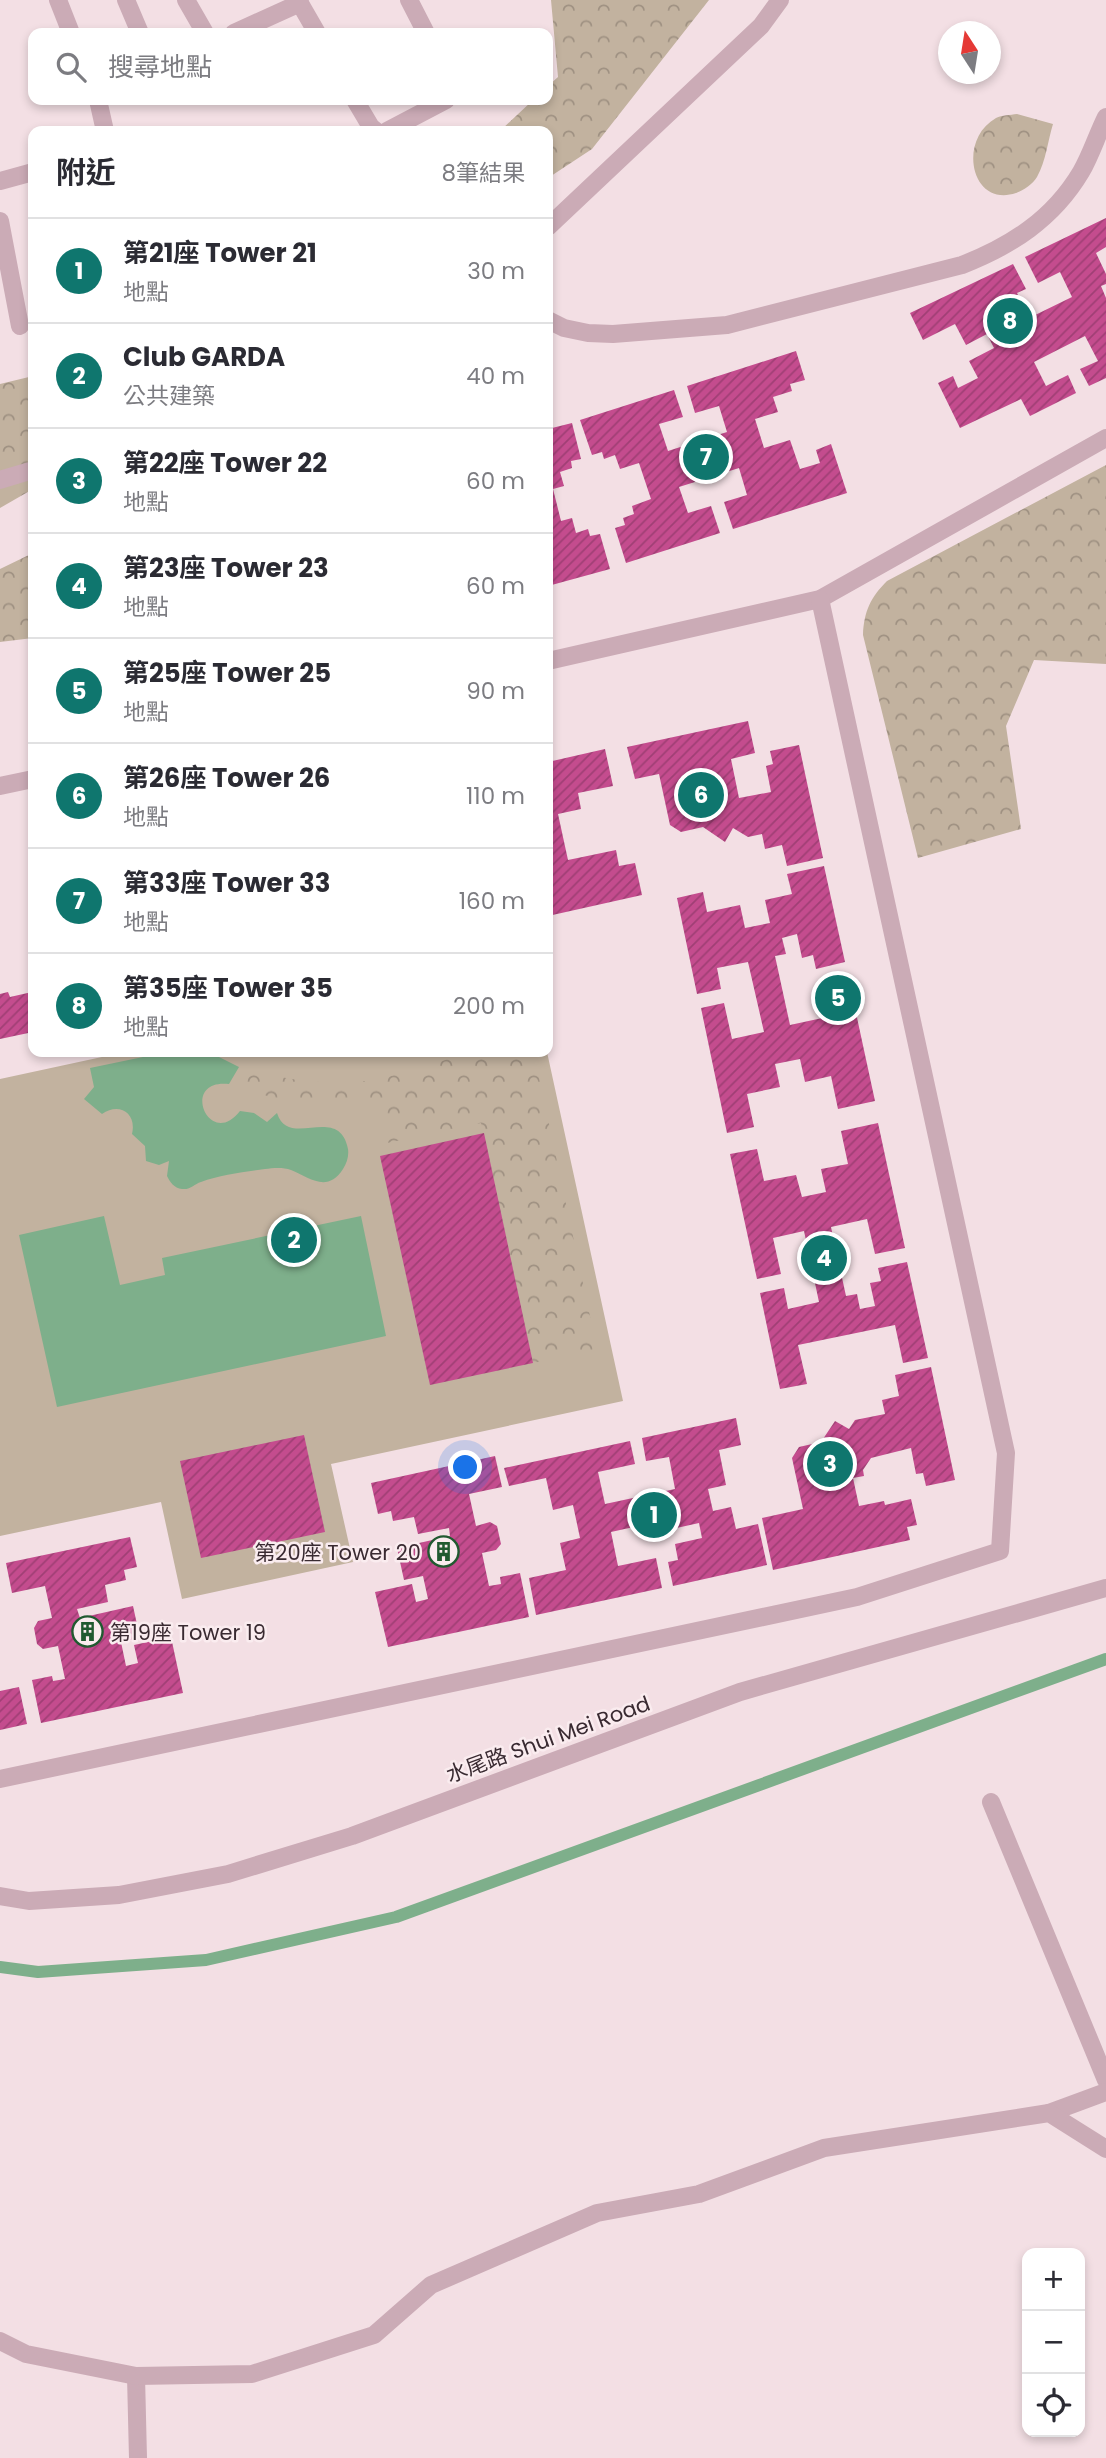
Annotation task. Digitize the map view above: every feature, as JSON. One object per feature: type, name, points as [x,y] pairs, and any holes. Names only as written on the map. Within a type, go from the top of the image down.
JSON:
[{"type":"street","points":[[58,0],[69,28]]},
{"type":"street","points":[[126,0],[138,28]]},
{"type":"street","points":[[186,0],[202,28]]},
{"type":"street","points":[[409,0],[423,28]]},
{"type":"street","points":[[553,222],[761,26],[780,0]]},
{"type":"street","points":[[244,28],[299,1],[314,28]]},
{"type":"street","points":[[100,105],[104,126]]},
{"type":"street","points":[[358,105],[373,126]]},
{"type":"street","points":[[397,126],[436,105]]},
{"type":"street","points":[[553,322],[576,330],[613,334],[727,325],[962,265],[1017,239],[1042,220],[1081,172],[1106,117]]},
{"type":"street","points":[[0,181],[28,173]]},
{"type":"street","points":[[0,221],[20,326]]},
{"type":"street","points":[[553,660],[820,598],[1106,438]]},
{"type":"street","points":[[0,480],[28,472]]},
{"type":"street","points":[[0,1779],[858,1597],[1000,1551],[1006,1453],[820,598]]},
{"type":"street","points":[[0,786],[28,780]]},
{"type":"street","name":"水尾路 Shui Mei Road","points":[[0,1896],[29,1901],[119,1895],[228,1874],[352,1836],[740,1692],[1106,1588]]},
{"type":"street","points":[[991,1802],[1106,2080]]},
{"type":"street","points":[[0,2341],[26,2354],[136,2376],[252,2374],[374,2334],[431,2285],[597,2213],[699,2194],[824,2148],[1049,2113],[1106,2092]]},
{"type":"street","points":[[1049,2113],[1106,2149]]},
{"type":"street","points":[[136,2376],[138,2458]]},
{"type":"green space","points":[[551,0],[709,0],[592,149],[553,175],[553,126],[505,126],[528,105],[553,105],[553,82],[558,77]]},
{"type":"green space","points":[[1017,114],[1053,124],[1043,164],[1035,180],[1019,192],[1001,195],[988,191],[980,182],[974,169],[973,155],[976,141],[984,128],[996,118]]},
{"type":"green space","points":[[28,377],[28,492],[0,508],[0,384]]},
{"type":"green space","points":[[1106,465],[1106,664],[1034,660],[1006,726],[1021,829],[918,858],[863,635],[869,605],[887,581]]},
{"type":"green space","points":[[28,555],[28,639],[0,642],[0,569]]},
{"type":"green space","points":[[102,1057],[548,1057],[623,1401],[331,1464],[353,1562],[182,1599],[161,1502],[0,1536],[0,1079]]},
{"type":"green space","points":[[454,1057],[531,1057],[536,1063],[597,1349],[533,1363],[481,1123],[387,1143],[377,1100],[320,1104],[284,1100],[229,1084],[239,1067],[304,1081],[338,1083],[372,1080]]},
{"type":"shaded area","points":[[143,1057],[219,1057],[239,1067],[229,1084],[214,1085],[205,1091],[202,1100],[204,1110],[210,1118],[218,1123],[229,1121],[240,1111],[254,1113],[267,1122],[277,1113],[283,1123],[291,1128],[335,1129],[343,1136],[348,1149],[347,1159],[343,1169],[331,1181],[318,1182],[288,1169],[275,1168],[216,1177],[182,1189],[175,1186],[167,1176],[169,1161],[159,1165],[146,1161],[145,1146],[132,1134],[132,1120],[129,1115],[115,1109],[102,1114],[84,1099],[94,1087],[90,1068]]},
{"type":"shaded area","points":[[104,1216],[120,1285],[165,1275],[162,1258],[361,1216],[386,1336],[57,1407],[19,1235]]},
{"type":"building","points":[[1106,218],[1106,247],[1096,253],[1106,274],[1106,284],[1101,286],[1106,298],[1106,378],[1089,386],[1080,369],[1098,361],[1085,336],[1034,362],[1046,386],[1068,375],[1076,393],[1030,416],[1021,399],[960,428],[938,383],[953,376],[958,388],[978,378],[969,361],[994,348],[987,334],[966,345],[955,324],[923,340],[910,313],[1013,264],[1026,289],[1017,293],[1029,318],[1072,297],[1060,272],[1038,283],[1025,257]]},
{"type":"building","points":[[796,351],[805,380],[790,384],[792,391],[773,397],[778,412],[755,419],[764,448],[790,440],[800,469],[820,463],[816,450],[831,444],[847,493],[733,529],[724,502],[747,495],[739,468],[679,487],[688,513],[711,506],[720,533],[626,563],[615,528],[625,525],[623,518],[634,514],[632,506],[651,499],[639,463],[620,469],[615,455],[604,459],[602,452],[592,455],[580,420],[674,390],[683,417],[659,424],[668,451],[727,432],[719,406],[695,413],[687,386]]},
{"type":"building","points":[[572,423],[581,459],[571,461],[572,468],[560,472],[564,486],[553,489],[553,428]]},
{"type":"building","points":[[553,489],[561,521],[572,518],[576,533],[588,529],[590,536],[600,534],[610,569],[553,585]]},
{"type":"building","points":[[748,721],[755,753],[731,759],[739,798],[771,792],[766,766],[773,764],[770,751],[799,745],[823,858],[787,866],[782,845],[765,849],[762,834],[748,837],[733,828],[725,842],[703,827],[681,832],[670,825],[659,774],[635,779],[627,747]]},
{"type":"building","points":[[605,749],[613,786],[578,793],[581,809],[558,814],[568,860],[616,850],[619,866],[635,863],[642,895],[553,915],[553,761]]},
{"type":"building","points":[[824,866],[845,962],[816,969],[813,955],[802,958],[797,934],[782,938],[786,954],[775,956],[790,1025],[827,1017],[819,982],[848,976],[875,1101],[838,1109],[831,1076],[805,1082],[800,1059],[775,1064],[780,1087],[747,1094],[754,1127],[727,1133],[701,1008],[724,1003],[732,1039],[764,1032],[748,962],[717,968],[721,989],[697,994],[677,898],[703,892],[707,912],[740,905],[745,928],[770,923],[765,900],[792,894],[787,874]]},
{"type":"building","points":[[8,992],[10,997],[28,993],[28,1033],[0,1039],[0,994]]},
{"type":"building","points":[[878,1123],[905,1248],[875,1254],[867,1219],[831,1227],[846,1296],[857,1294],[860,1309],[875,1306],[870,1283],[881,1281],[878,1268],[907,1262],[928,1358],[903,1363],[895,1325],[798,1345],[807,1384],[780,1389],[760,1293],[784,1288],[788,1309],[819,1302],[804,1231],[773,1238],[781,1274],[757,1279],[730,1154],[757,1149],[764,1181],[796,1175],[802,1197],[826,1192],[821,1169],[848,1164],[841,1131]]},
{"type":"building","points":[[484,1133],[533,1363],[430,1385],[380,1156]]},
{"type":"building","points":[[931,1367],[955,1480],[926,1486],[923,1473],[916,1474],[911,1448],[871,1458],[863,1470],[864,1476],[853,1478],[859,1506],[884,1501],[885,1505],[911,1499],[917,1525],[907,1527],[910,1540],[773,1570],[762,1518],[803,1509],[792,1458],[799,1447],[821,1442],[835,1421],[849,1429],[855,1420],[885,1414],[882,1400],[899,1396],[895,1375]]},
{"type":"building","points":[[736,1418],[741,1445],[719,1450],[726,1485],[708,1489],[713,1511],[731,1507],[736,1529],[758,1524],[767,1565],[673,1586],[668,1562],[678,1560],[675,1544],[702,1538],[699,1523],[672,1529],[670,1519],[611,1532],[618,1566],[656,1558],[662,1588],[536,1615],[529,1578],[566,1570],[560,1543],[580,1538],[573,1505],[553,1510],[546,1478],[509,1486],[504,1468],[630,1441],[635,1464],[598,1472],[605,1504],[675,1489],[669,1457],[646,1461],[642,1438]]},
{"type":"building","points":[[304,1435],[325,1532],[201,1558],[180,1461]]},
{"type":"building","name":"第20座 Tower 20","points":[[495,1456],[502,1487],[469,1494],[476,1526],[490,1522],[497,1526],[501,1544],[496,1550],[482,1553],[489,1586],[501,1584],[500,1577],[520,1573],[529,1617],[388,1647],[375,1592],[412,1584],[416,1602],[428,1599],[423,1576],[404,1580],[397,1548],[450,1536],[449,1528],[418,1534],[414,1517],[393,1521],[391,1511],[378,1514],[371,1483]]},
{"type":"building","name":"第19座 Tower 19","points":[[130,1537],[137,1567],[124,1570],[126,1580],[105,1585],[108,1602],[77,1609],[80,1618],[133,1606],[140,1638],[121,1642],[126,1666],[138,1663],[134,1645],[171,1637],[183,1693],[41,1723],[32,1680],[52,1676],[53,1681],[65,1679],[58,1646],[43,1649],[37,1644],[34,1628],[38,1621],[52,1618],[45,1586],[12,1593],[6,1563]]},
{"type":"building","points":[[19,1687],[27,1724],[0,1730],[0,1691]]},
{"type":"waterway","points":[[0,1967],[38,1972],[206,1960],[396,1917],[1106,1659]]},
{"type":"place","name":"第35座 Tower 35","points":[[1010,321]]},
{"type":"place","name":"第33座 Tower 33","points":[[706,457]]},
{"type":"place","name":"第26座 Tower 26","points":[[701,795]]},
{"type":"place","name":"第25座 Tower 25","points":[[838,998]]},
{"type":"place","name":"Club GARDA","points":[[294,1240]]},
{"type":"place","name":"第23座 Tower 23","points":[[824,1258]]},
{"type":"place","name":"第22座 Tower 22","points":[[830,1464]]},
{"type":"place","name":"第21座 Tower 21","points":[[654,1515]]},
{"type":"place","name":"第20座 Tower 20","points":[[444,1552]]},
{"type":"place","name":"第19座 Tower 19","points":[[87,1632]]}]
